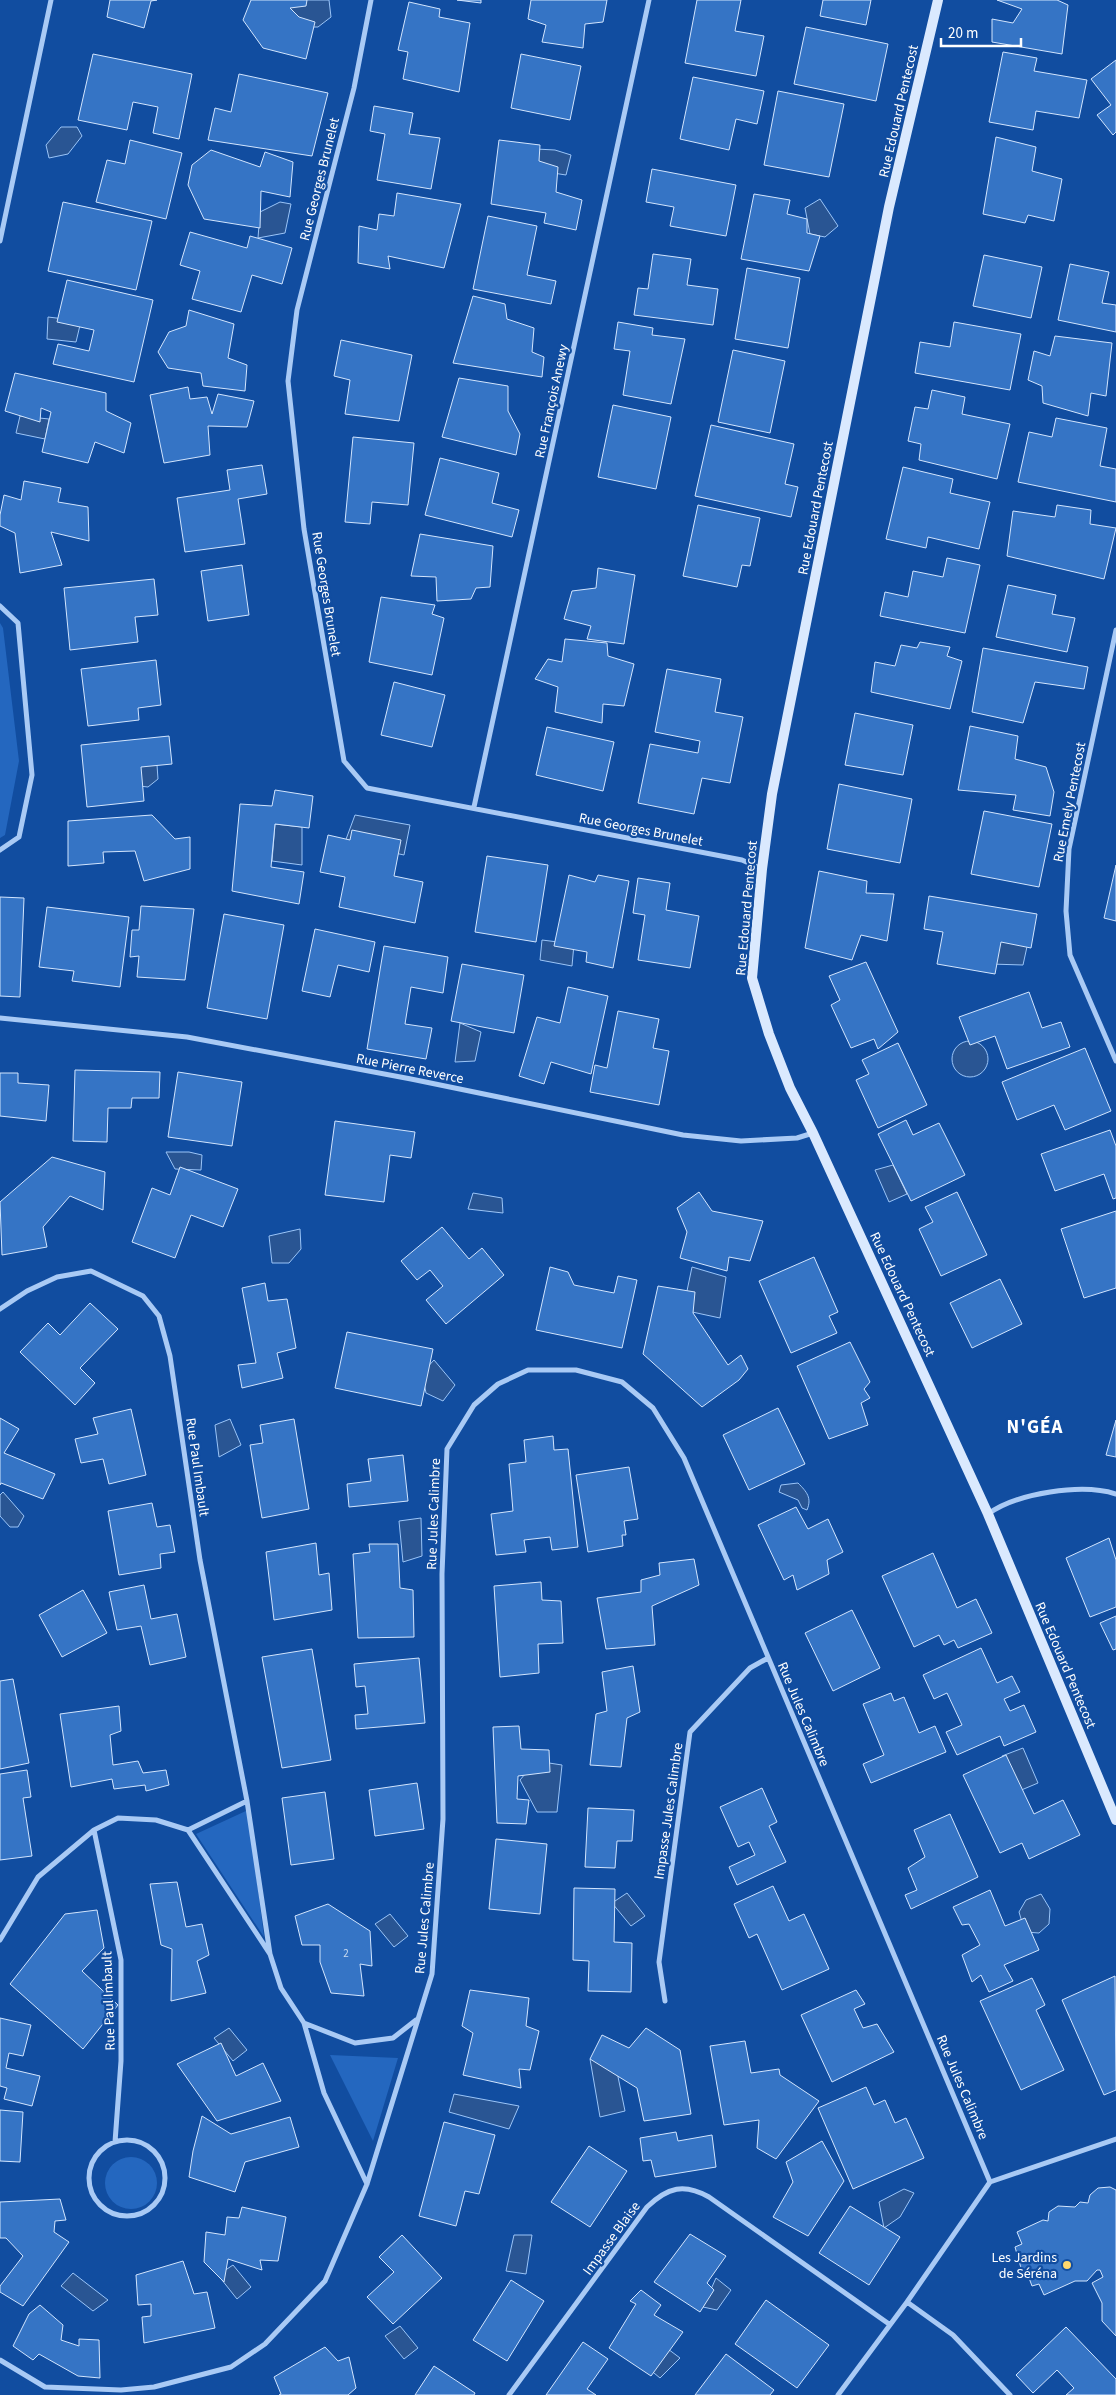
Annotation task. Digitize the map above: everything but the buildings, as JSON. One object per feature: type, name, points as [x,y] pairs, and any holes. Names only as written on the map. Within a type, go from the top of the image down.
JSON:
[{"type":"street","points":[[0,241],[51,0]]},
{"type":"street","name":"Rue Georges Brunelet","points":[[371,0],[354,88],[297,310],[288,381],[304,529],[344,761],[368,788],[742,860],[762,869]]},
{"type":"street","name":"Rue François Anewy","points":[[474,808],[649,0]]},
{"type":"street","name":"Rue Edouard Pentecost","points":[[938,0],[887,216],[772,794],[762,869],[752,978],[769,1034],[790,1088],[814,1133],[988,1514],[1116,1820]]},
{"type":"street","points":[[0,606],[18,623],[32,775],[19,837],[0,850]]},
{"type":"street","name":"Rue Emely Pentecost","points":[[1116,630],[1069,849],[1066,911],[1070,955],[1116,1061]]},
{"type":"street","name":"Rue Pierre Reverce","points":[[0,1018],[187,1037],[411,1079],[684,1135],[741,1141],[797,1138],[814,1133]]},
{"type":"street","name":"Rue Paul Imbault","points":[[0,1309],[27,1291],[57,1277],[90,1271],[143,1296],[159,1316],[170,1356],[200,1560],[248,1801],[270,1954],[281,1988],[304,2023],[324,2093],[352,2157],[367,2184]]},
{"type":"street","name":"Rue Jules Calimbre","points":[[0,2360],[45,2387],[121,2390],[154,2387],[231,2367],[265,2344],[325,2281],[367,2184],[432,1974],[443,1819],[442,1574],[447,1449],[474,1405],[498,1384],[528,1370],[576,1370],[622,1382],[653,1408],[684,1458],[990,2182]]},
{"type":"street","points":[[988,1514],[1000,1505],[1061,1490],[1116,1494]]},
{"type":"street","name":"Impasse Jules Calimbre","points":[[665,2001],[659,1962],[690,1732],[750,1668],[768,1658]]},
{"type":"street","points":[[0,1941],[38,1877],[94,1830],[118,1818],[156,1820],[188,1830],[248,1801]]},
{"type":"street","name":"Rue Paul Imbault","points":[[94,1830],[121,1960],[121,2062],[114,2142]]},
{"type":"street","name":"Rue Paul Imbault","points":[[188,1830],[270,1954]]},
{"type":"street","points":[[304,2023],[355,2043],[393,2038],[417,2020]]},
{"type":"street","points":[[838,2395],[907,2302],[990,2182],[1116,2139]]},
{"type":"street","points":[[127,2140],[139,2142],[150,2148],[159,2157],[164,2169],[165,2182],[162,2194],[155,2204],[145,2212],[133,2216],[120,2216],[108,2212],[98,2204],[91,2194],[88,2181],[95,2157],[103,2148],[114,2142],[127,2140]]},
{"type":"street","name":"Impasse Blaise","points":[[509,2395],[647,2207],[658,2196],[683,2188],[697,2190],[709,2197],[889,2324]]},
{"type":"street","points":[[907,2302],[953,2335],[1010,2395]]},
{"type":"shaded area","points":[[293,0],[329,0],[331,17],[318,27],[300,27],[285,14]]},
{"type":"shaded area","points":[[61,127],[77,127],[82,136],[68,154],[49,158],[46,145]]},
{"type":"shaded area","points":[[536,149],[555,150],[571,155],[566,175],[534,170]]},
{"type":"shaded area","points":[[820,199],[838,226],[825,237],[810,234],[805,208]]},
{"type":"shaded area","points":[[280,202],[291,204],[285,233],[258,238],[260,212]]},
{"type":"shaded area","points":[[48,317],[81,321],[76,342],[47,339]]},
{"type":"shaded area","points":[[20,416],[49,419],[45,439],[16,433]]},
{"type":"shaded area","points":[[0,623],[3,628],[19,761],[5,835],[0,838]]},
{"type":"shaded area","points":[[133,765],[157,765],[158,779],[148,787],[139,786]]},
{"type":"shaded area","points":[[355,815],[410,825],[404,855],[345,842]]},
{"type":"shaded area","points":[[275,824],[302,827],[302,865],[272,861]]},
{"type":"shaded area","points":[[993,937],[1028,942],[1023,965],[990,964]]},
{"type":"shaded area","points":[[542,940],[574,944],[572,966],[540,960]]},
{"type":"shaded area","points":[[460,1023],[481,1032],[475,1061],[455,1062]]},
{"type":"shaded area","points":[[970,1041],[977,1042],[983,1046],[987,1052],[987,1066],[983,1072],[977,1076],[970,1077],[963,1076],[957,1072],[953,1066],[952,1059],[953,1052],[957,1046],[963,1042]]},
{"type":"shaded area","points":[[166,1152],[189,1152],[202,1155],[201,1170],[175,1169]]},
{"type":"shaded area","points":[[893,1165],[907,1194],[889,1202],[875,1170]]},
{"type":"shaded area","points":[[473,1193],[502,1198],[503,1213],[468,1209]]},
{"type":"shaded area","points":[[300,1229],[301,1249],[289,1263],[272,1263],[269,1236]]},
{"type":"shaded area","points":[[692,1267],[726,1277],[720,1318],[683,1310]]},
{"type":"shaded area","points":[[434,1360],[455,1385],[443,1401],[426,1393],[422,1373]]},
{"type":"shaded area","points":[[230,1419],[241,1445],[219,1457],[215,1425]]},
{"type":"shaded area","points":[[798,1483],[808,1495],[807,1510],[802,1508],[798,1500],[779,1492],[781,1485]]},
{"type":"shaded area","points":[[3,1492],[24,1516],[18,1527],[10,1527],[0,1516],[0,1495]]},
{"type":"shaded area","points":[[421,1518],[422,1556],[403,1562],[399,1521]]},
{"type":"shaded area","points":[[1023,1748],[1038,1783],[1019,1791],[1002,1756]]},
{"type":"shaded area","points":[[536,1761],[562,1765],[557,1812],[537,1812],[520,1780]]},
{"type":"shaded area","points":[[248,1810],[264,1937],[196,1834]]},
{"type":"shaded area","points":[[627,1893],[645,1916],[631,1926],[612,1903]]},
{"type":"shaded area","points":[[1041,1894],[1050,1909],[1049,1924],[1039,1933],[1025,1932],[1019,1912],[1026,1900]]},
{"type":"shaded area","points":[[390,1914],[408,1936],[394,1947],[375,1924]]},
{"type":"shaded area","points":[[229,2028],[247,2050],[233,2061],[214,2038]]},
{"type":"shaded area","points":[[330,2055],[398,2058],[373,2141]]},
{"type":"shaded area","points":[[590,2059],[615,2062],[625,2111],[600,2117]]},
{"type":"shaded area","points":[[454,2094],[519,2106],[509,2129],[449,2112]]},
{"type":"shaded area","points":[[131,2157],[141,2159],[149,2165],[155,2173],[157,2183],[155,2193],[149,2201],[141,2207],[131,2209],[121,2207],[113,2201],[107,2193],[105,2183],[107,2173],[113,2165],[121,2159]]},
{"type":"shaded area","points":[[904,2189],[914,2193],[900,2217],[884,2228],[879,2202]]},
{"type":"shaded area","points":[[514,2235],[532,2235],[526,2274],[506,2271]]},
{"type":"shaded area","points":[[233,2265],[251,2287],[237,2299],[218,2275]]},
{"type":"shaded area","points":[[73,2273],[108,2300],[93,2311],[61,2286]]},
{"type":"shaded area","points":[[716,2278],[731,2290],[717,2310],[703,2307]]},
{"type":"shaded area","points":[[400,2326],[418,2348],[404,2359],[385,2336]]},
{"type":"shaded area","points":[[660,2343],[680,2358],[660,2378],[642,2363]]},
{"type":"place","name":"Les Jardins de Séréna","points":[[1067,2265]]},
{"type":"district","name":"N'GÉA","points":[[1035,1426]]}]
